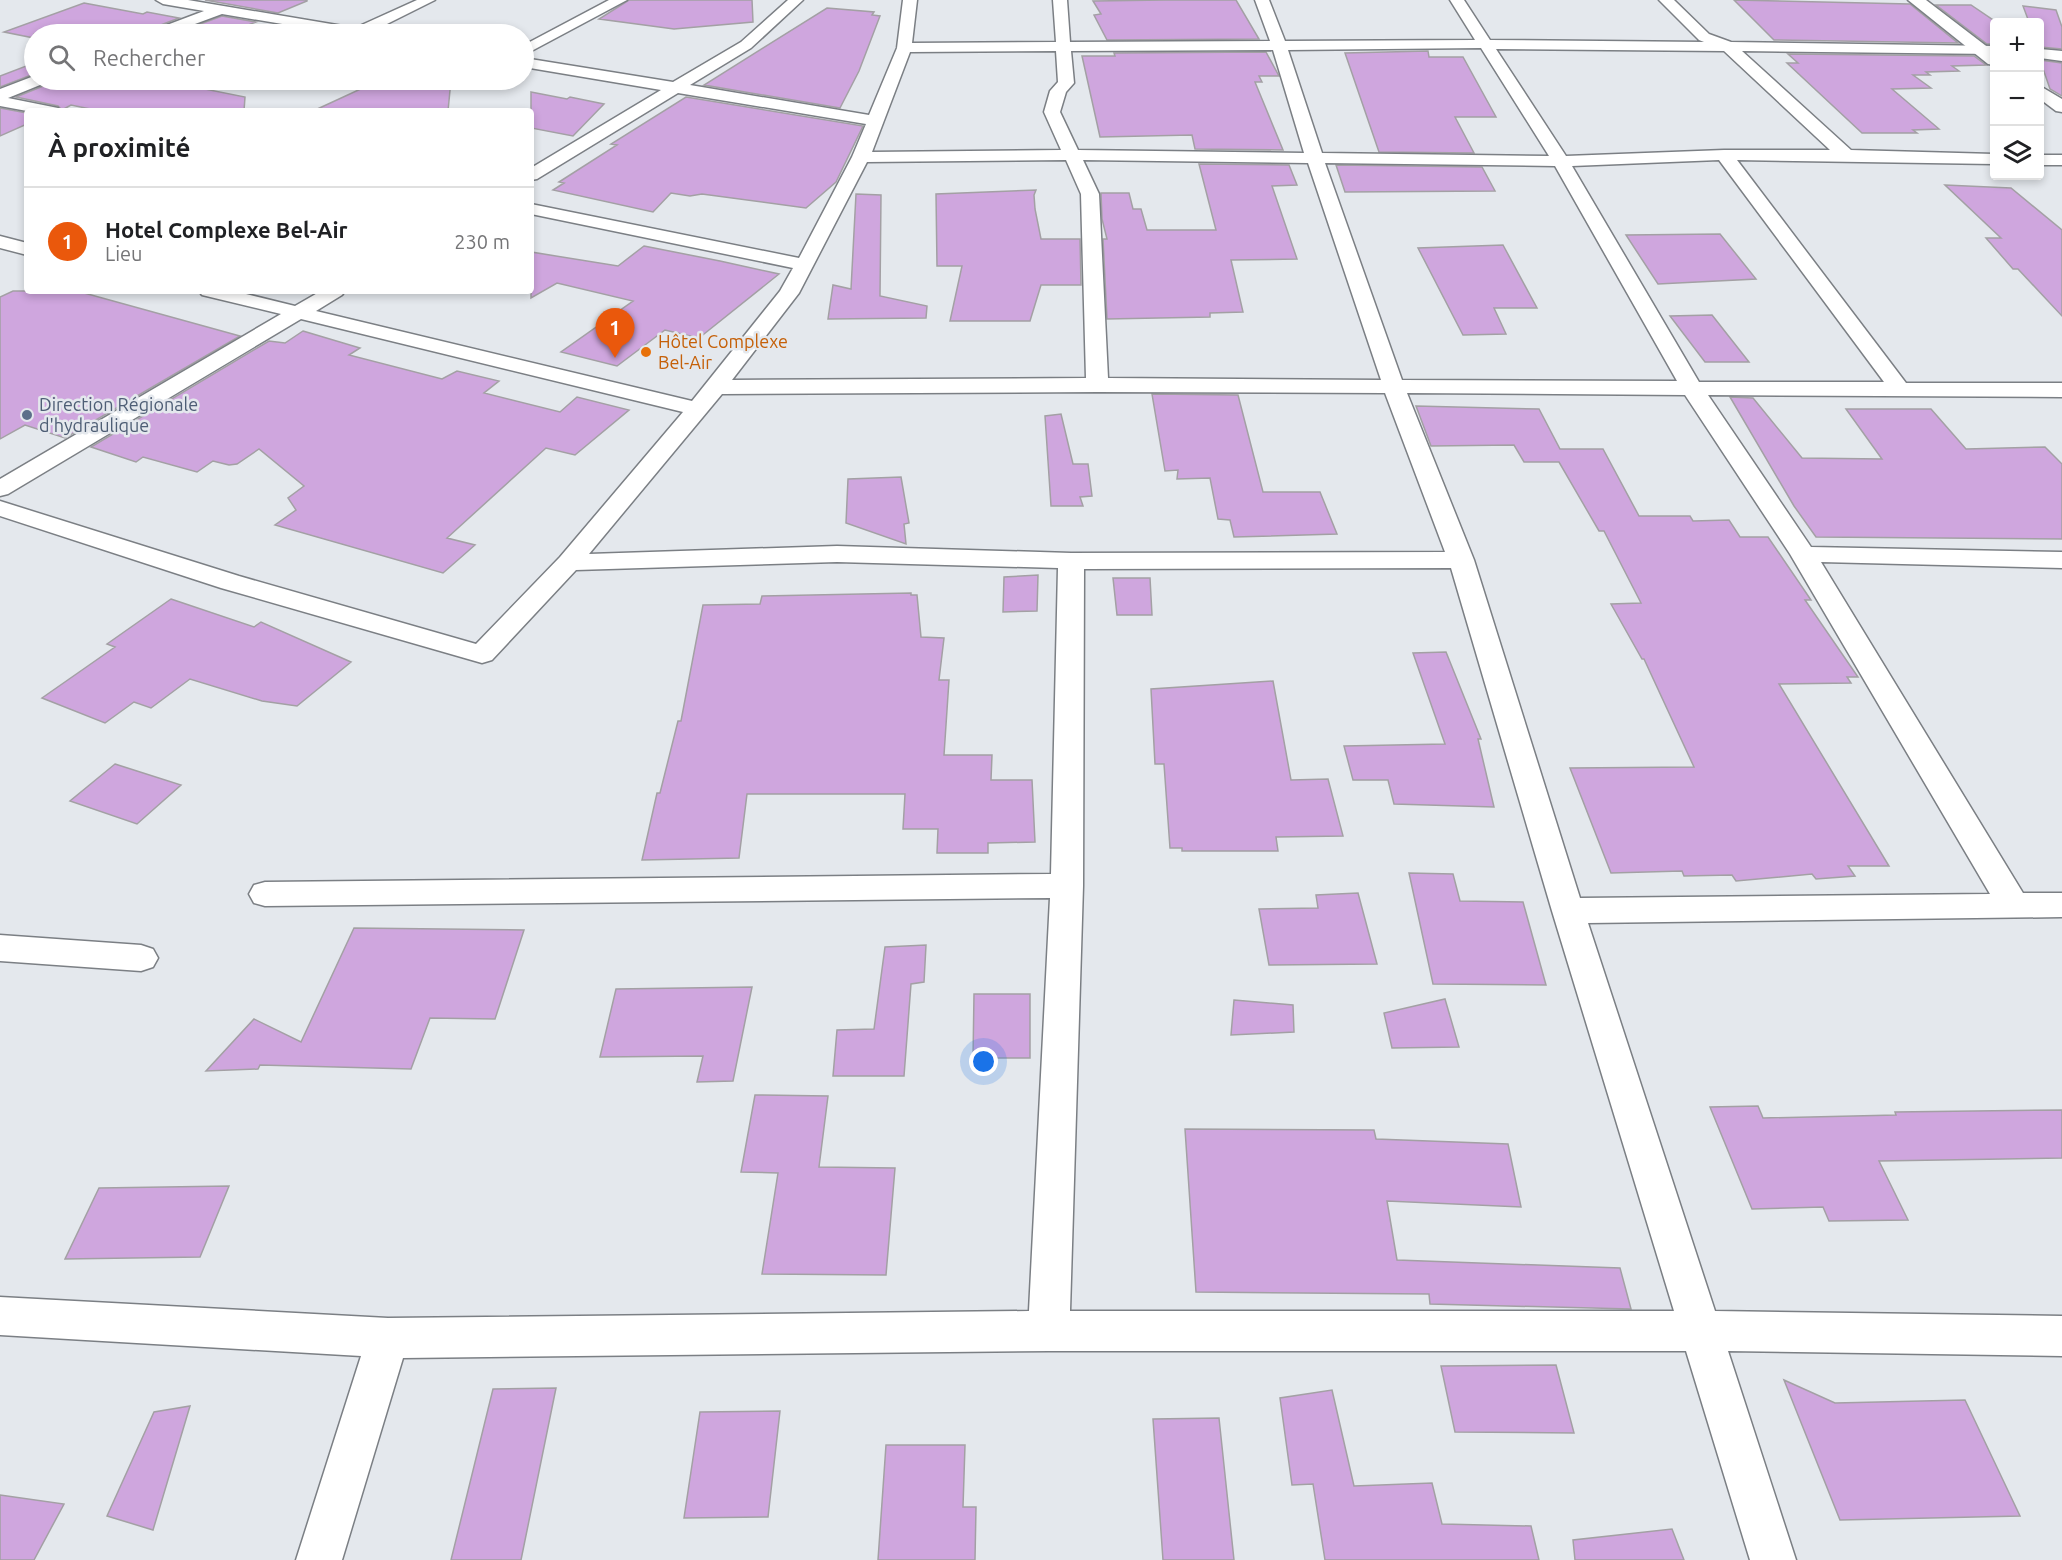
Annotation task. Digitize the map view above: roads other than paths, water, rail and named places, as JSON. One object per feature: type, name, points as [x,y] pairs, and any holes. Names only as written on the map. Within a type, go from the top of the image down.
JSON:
[{"type":"street","points":[[163,0],[302,24]]},
{"type":"street","points":[[183,24],[245,0]]},
{"type":"street","points":[[381,24],[428,0]]},
{"type":"street","points":[[534,46],[620,0]]},
{"type":"street","points":[[534,173],[746,45],[796,0]]},
{"type":"street","points":[[0,508],[230,582],[482,654],[569,562],[716,387],[789,293],[861,157],[904,48],[910,0]]},
{"type":"street","points":[[1060,0],[1066,83],[1058,91],[1052,112],[1090,194],[1096,385]]},
{"type":"street","points":[[1262,0],[1280,44],[1315,159],[1394,387],[1461,560],[1568,911],[1773,1560]]},
{"type":"street","points":[[1457,0],[1561,160],[1692,388],[1803,554],[2014,906]]},
{"type":"street","points":[[1666,0],[1704,37],[1727,46],[1846,155]]},
{"type":"street","points":[[1916,0],[1987,50]]},
{"type":"street","points":[[904,48],[1486,44],[1987,50]]},
{"type":"street","points":[[2044,54],[2062,56]]},
{"type":"street","points":[[534,64],[874,121]]},
{"type":"street","points":[[0,94],[24,85]]},
{"type":"street","points":[[2044,94],[2061,106]]},
{"type":"street","points":[[0,101],[36,108]]},
{"type":"street","points":[[861,157],[1072,155],[1561,160],[1724,155],[1846,155],[1990,159]]},
{"type":"street","points":[[1724,155],[1900,389]]},
{"type":"street","points":[[2044,160],[2062,160]]},
{"type":"street","points":[[534,210],[805,265]]},
{"type":"street","points":[[0,242],[24,248]]},
{"type":"street","points":[[222,294],[696,409]]},
{"type":"street","points":[[0,489],[330,294]]},
{"type":"street","points":[[716,387],[1096,385],[2062,390]]},
{"type":"street","points":[[569,562],[837,554],[1071,561],[1461,560]]},
{"type":"street","points":[[1803,554],[2062,560]]},
{"type":"street","points":[[1049,1331],[1068,886],[1071,561]]},
{"type":"street","points":[[265,894],[1068,886]]},
{"type":"street","points":[[1568,911],[2062,905]]},
{"type":"street","points":[[0,948],[141,958]]},
{"type":"street","points":[[0,1316],[388,1338],[1049,1331],[1700,1331],[2062,1336]]},
{"type":"street","points":[[319,1560],[388,1338]]},
{"type":"place","name":"Hôtel Complexe Bel-Air","points":[[646,352]]},
{"type":"place","name":"Hotel Complexe Bel-Air","points":[[615,358]]},
{"type":"place","name":"Direction Régionale d'hydraulique","points":[[27,415]]}]
